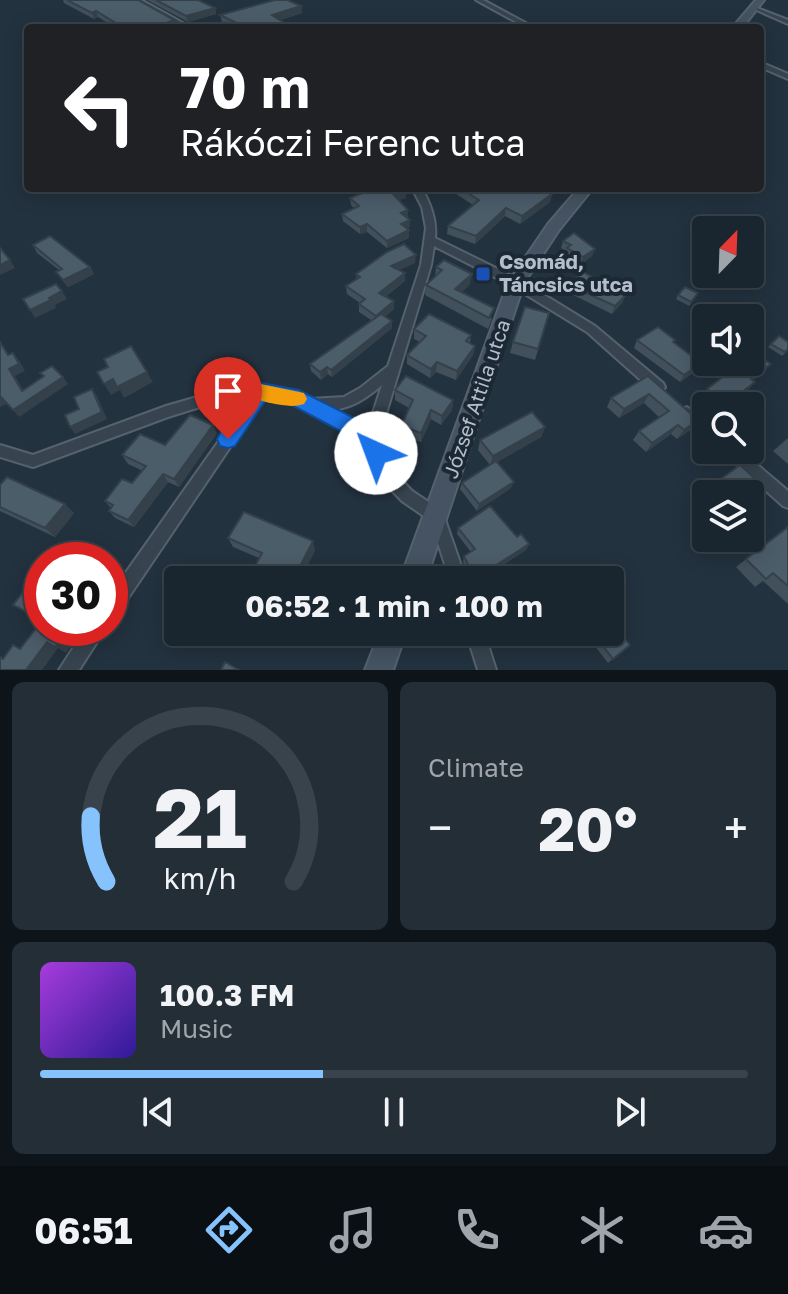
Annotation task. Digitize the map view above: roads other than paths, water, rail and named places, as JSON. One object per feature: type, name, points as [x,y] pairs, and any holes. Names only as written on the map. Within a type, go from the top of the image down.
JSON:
[{"type":"main road","points":[[740,24],[757,4]]},
{"type":"main road","name":"József Attila utca","points":[[418,566],[516,283],[553,227],[583,192]]},
{"type":"main road","points":[[379,670],[388,646]]},
{"type":"street","points":[[137,0],[182,24]]},
{"type":"street","points":[[479,0],[524,24]]},
{"type":"street","points":[[757,4],[788,22]]},
{"type":"street","points":[[764,66],[788,77]]},
{"type":"street","points":[[419,192],[427,207],[430,240],[426,265],[372,437],[385,473],[407,496],[437,516],[453,566]]},
{"type":"street","points":[[430,240],[516,283],[591,329],[670,398]]},
{"type":"street","points":[[0,451],[33,461],[166,412],[232,392],[261,391],[327,406],[348,402],[392,369]]},
{"type":"street","points":[[128,584],[261,391]]},
{"type":"street","points":[[292,396],[372,437]]},
{"type":"street","points":[[681,408],[692,417]]},
{"type":"street","points":[[746,464],[788,501]]},
{"type":"street","points":[[68,670],[85,646]]},
{"type":"street","points":[[479,646],[487,670]]},
{"type":"place","name":"Csomád, Táncsics utca","points":[[483,274]]}]
